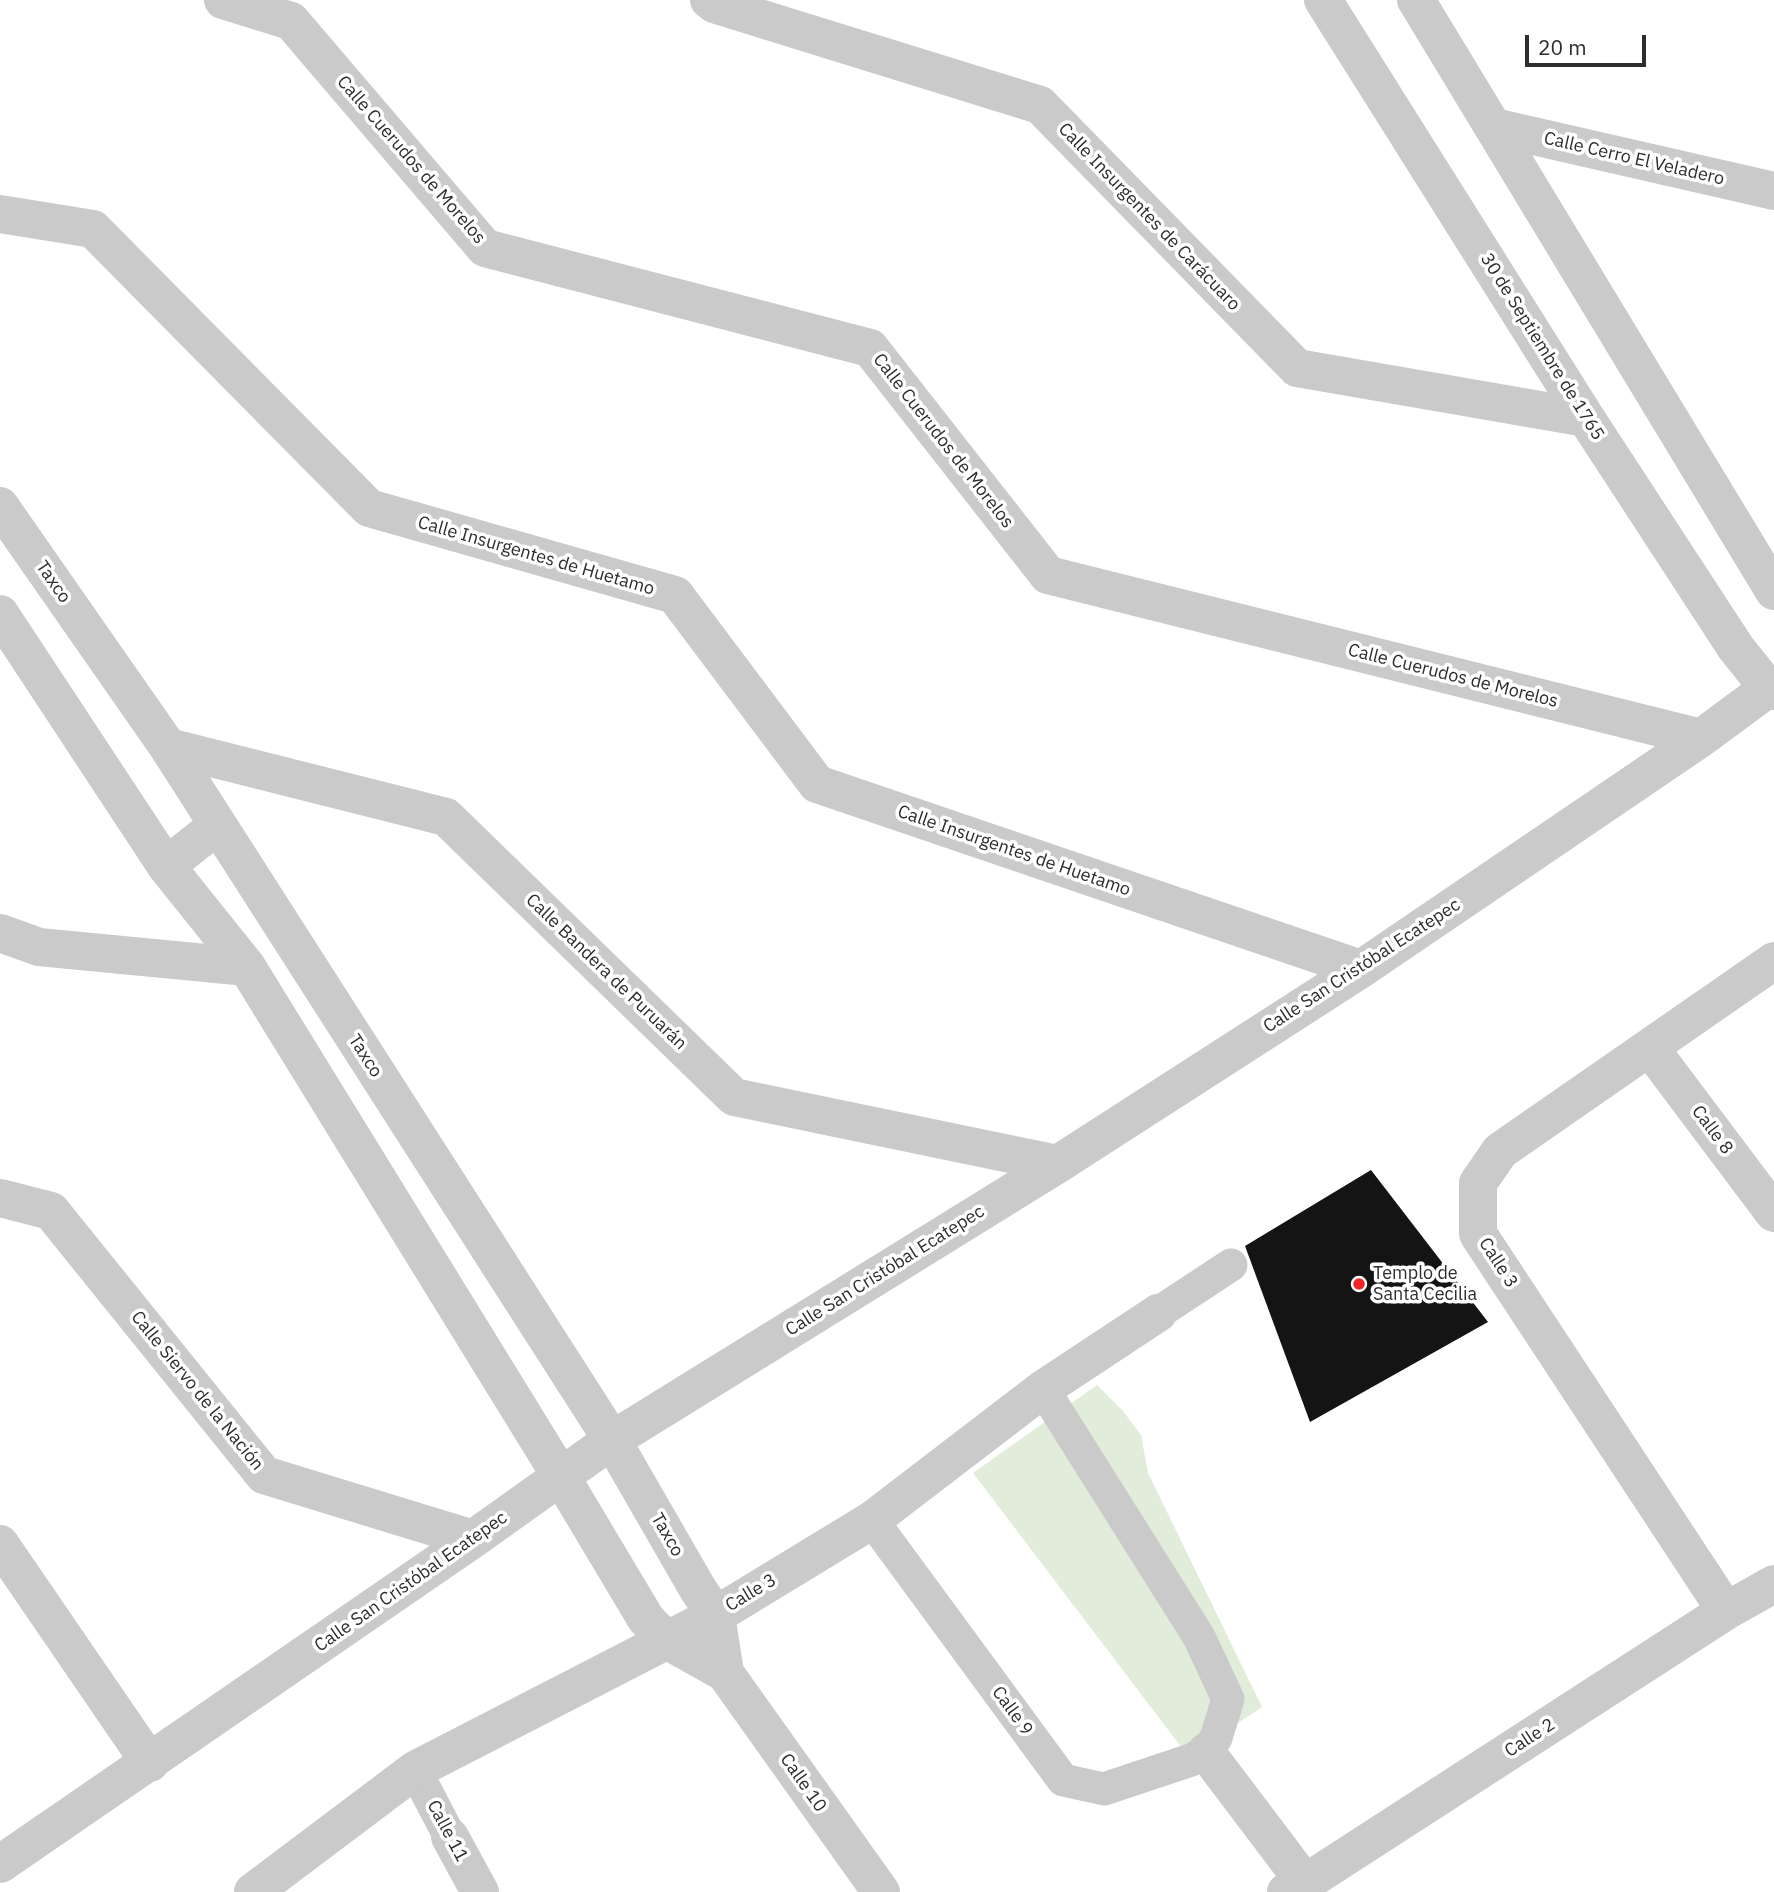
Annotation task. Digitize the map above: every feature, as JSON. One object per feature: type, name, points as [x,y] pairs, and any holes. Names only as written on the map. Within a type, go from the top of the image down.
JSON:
[{"type":"street","name":"Calle Cuerudos de Morelos","points":[[223,0],[291,21],[485,248],[870,348],[1048,575],[1701,738]]},
{"type":"street","name":"Calle Insurgentes de Carácuaro","points":[[709,0],[714,4],[1040,105],[1297,368],[1586,418]]},
{"type":"street","name":"30 de Septiembre de 1765","points":[[1323,0],[1586,418],[1737,648],[1772,688]]},
{"type":"street","points":[[1416,0],[1774,591]]},
{"type":"street","name":"Calle Cerro El Veladero","points":[[1494,127],[1774,191]]},
{"type":"street","name":"Calle Insurgentes de Huetamo","points":[[0,214],[93,229],[369,508],[675,595],[817,784],[1361,969]]},
{"type":"street","name":"Taxco","points":[[0,506],[168,747],[612,1440],[699,1591],[716,1615]]},
{"type":"street","points":[[0,614],[166,866],[247,967],[561,1475],[646,1619],[666,1640]]},
{"type":"street","name":"Calle San Cristóbal Ecatepec","points":[[0,1864],[150,1763],[612,1440],[1058,1164],[1361,969],[1772,688]]},
{"type":"street","name":"Calle Bandera de Puruarán","points":[[168,747],[446,817],[734,1097],[1058,1164]]},
{"type":"street","points":[[166,866],[218,825]]},
{"type":"street","points":[[0,933],[39,947],[247,967]]},
{"type":"street","name":"Calle 3","points":[[1726,1611],[1478,1234],[1478,1183],[1500,1151],[1774,961]]},
{"type":"street","name":"Calle 8","points":[[1650,1048],[1774,1213]]},
{"type":"street","name":"Calle Siervo de la Nación","points":[[0,1198],[51,1211],[264,1475],[473,1539]]},
{"type":"street","name":"Calle 3","points":[[253,1892],[415,1770],[716,1615],[872,1520],[1043,1389],[1231,1265]]},
{"type":"street","points":[[1043,1389],[1199,1637],[1228,1699],[1216,1738],[1206,1752],[1296,1887]]},
{"type":"street","name":"Calle 9","points":[[872,1520],[1063,1780],[1104,1789],[1206,1752]]},
{"type":"street","points":[[0,1544],[150,1763]]},
{"type":"street","name":"Calle 2","points":[[1296,1887],[1726,1611],[1774,1584]]},
{"type":"street","name":"Calle 10","points":[[716,1615],[725,1674]]},
{"type":"street","name":"Calle 10","points":[[666,1640],[725,1674],[881,1892]]},
{"type":"street","name":"Calle 11","points":[[415,1770],[480,1892]]},
{"type":"green space","points":[[1097,1385],[1123,1411],[1141,1435],[1148,1473],[1262,1707],[1188,1756],[973,1473]]},
{"type":"building","name":"Templo de Santa Cecilia","points":[[1371,1170],[1488,1322],[1310,1422],[1245,1246]]},
{"type":"place","name":"Templo de Santa Cecilia","points":[[1359,1284]]}]
